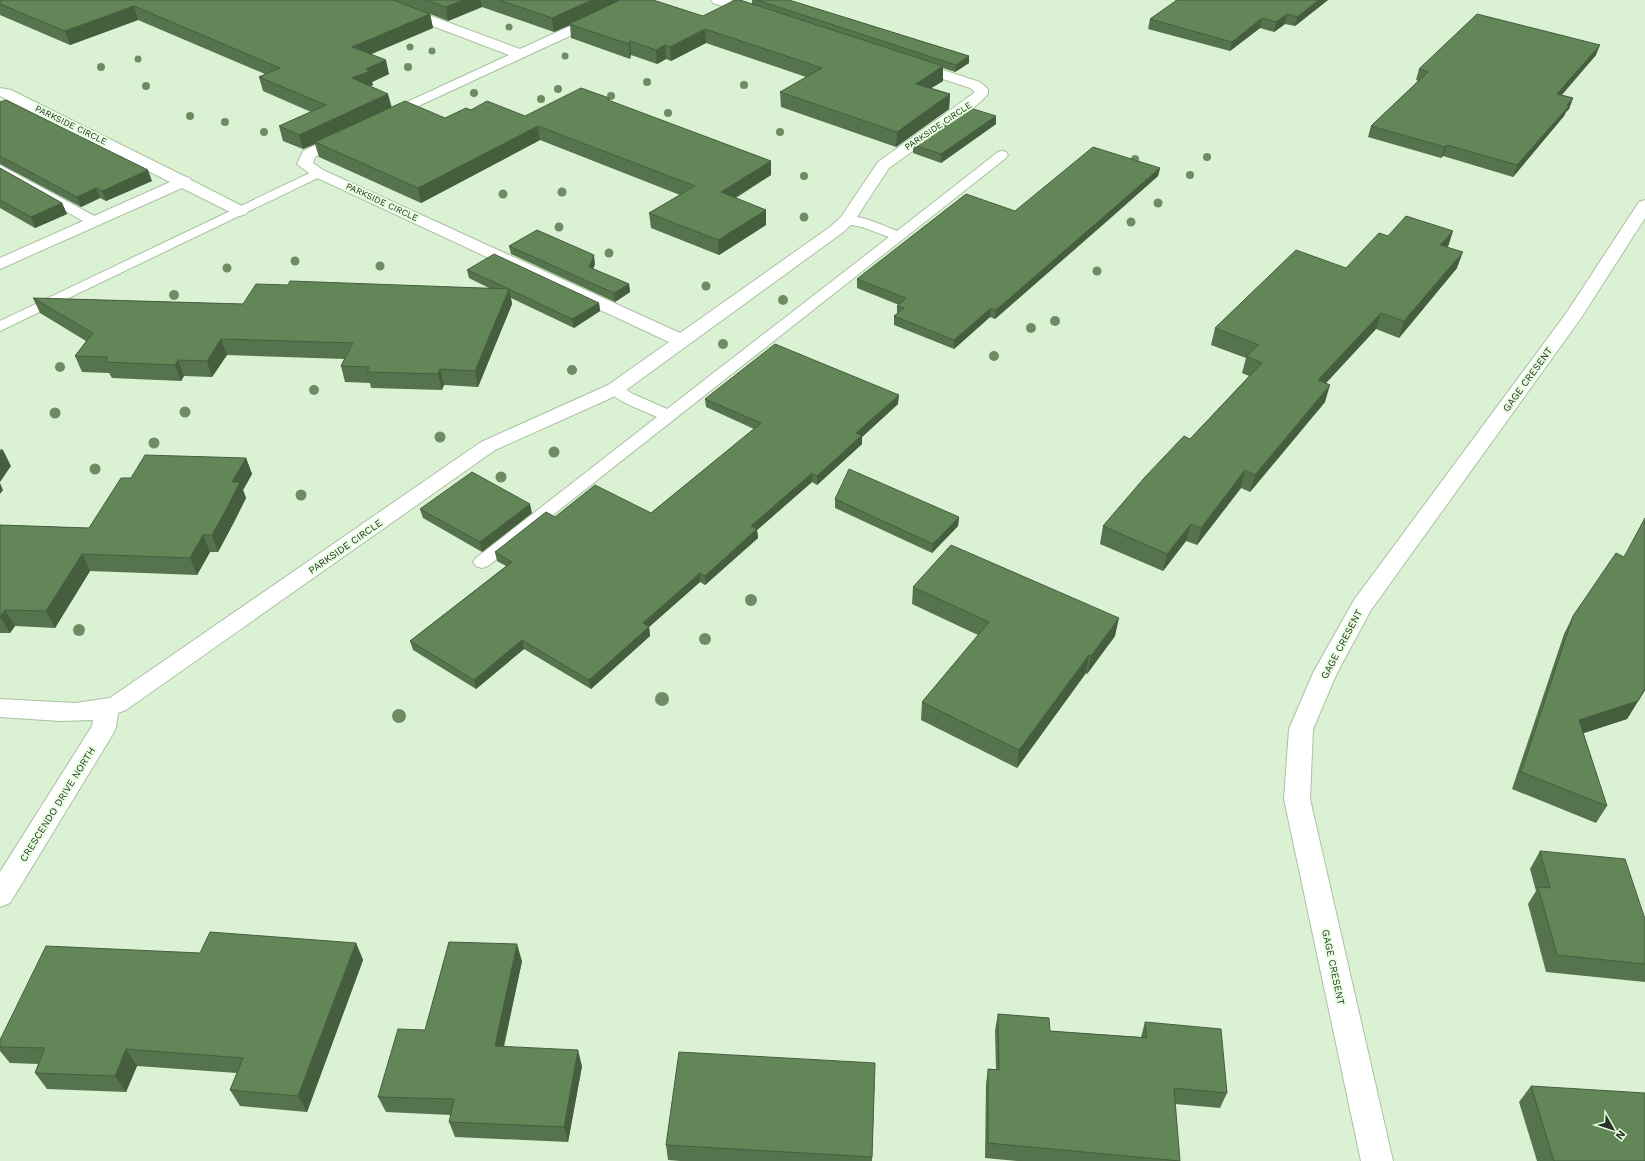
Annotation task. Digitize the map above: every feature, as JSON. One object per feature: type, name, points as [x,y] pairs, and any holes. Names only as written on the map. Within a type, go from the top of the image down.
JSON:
[{"type":"street","points":[[376,0],[520,54]]},
{"type":"street","points":[[372,124],[637,0]]},
{"type":"street","points":[[717,0],[776,19]]},
{"type":"street","name":"PARKSIDE CIRCLE","points":[[0,708],[81,712],[106,709],[126,698],[488,446],[508,436],[578,407],[615,389],[836,230],[847,220],[883,165],[981,94],[981,89],[975,85],[900,60]]},
{"type":"street","name":"PARKSIDE CIRCLE","points":[[0,92],[6,93],[240,211]]},
{"type":"street","name":"PARKSIDE CIRCLE","points":[[357,131],[308,154],[306,164],[318,173],[682,340]]},
{"type":"street","points":[[0,264],[184,182]]},
{"type":"street","name":"GAGE CRESENT","points":[[1377,1161],[1297,799],[1301,729],[1325,673],[1362,606],[1575,314],[1645,205]]},
{"type":"street","name":"CRESCENDO DRIVE NORTH","points":[[0,896],[104,727],[106,709]]},
{"type":"lane","points":[[482,562],[1002,155]]},
{"type":"lane","points":[[0,169],[94,222]]},
{"type":"lane","points":[[0,327],[318,173]]},
{"type":"lane","points":[[847,220],[866,224],[898,236]]},
{"type":"lane","points":[[615,389],[627,397],[668,416]]},
{"type":"building","points":[[0,0],[393,0],[430,14],[352,47],[386,60],[366,69],[370,71],[352,78],[388,94],[299,135],[279,126],[326,105],[259,77],[280,68],[134,6],[65,31],[0,4]]},
{"type":"building","points":[[426,0],[463,0],[446,7]]},
{"type":"building","points":[[499,0],[592,0],[552,18]]},
{"type":"building","points":[[620,0],[653,0],[703,16],[735,0],[740,0],[943,66],[916,84],[950,94],[897,132],[780,92],[822,68],[705,29],[670,47],[665,45],[656,50],[630,41],[629,44],[569,24]]},
{"type":"building","points":[[757,0],[789,0],[969,56],[956,65]]},
{"type":"building","points":[[1177,0],[1319,0],[1297,17],[1287,14],[1276,22],[1262,18],[1232,42],[1150,19]]},
{"type":"building","points":[[1477,14],[1600,45],[1557,94],[1573,98],[1567,105],[1569,106],[1517,165],[1447,145],[1445,147],[1371,126],[1428,72],[1419,69]]},
{"type":"building","points":[[581,88],[609,98],[608,100],[771,161],[721,192],[766,210],[718,240],[649,213],[695,186],[538,126],[418,188],[315,142],[405,101],[445,118],[466,108],[471,110],[487,101],[525,116]]},
{"type":"building","points":[[6,100],[148,170],[102,191],[96,188],[77,197],[0,156],[0,102]]},
{"type":"building","points":[[967,107],[996,116],[941,154],[913,145]]},
{"type":"building","points":[[1093,147],[1160,168],[996,310],[991,308],[954,340],[894,316],[904,308],[897,306],[906,298],[857,279],[966,194],[1015,211]]},
{"type":"building","points":[[0,168],[62,203],[31,217],[0,200]]},
{"type":"building","points":[[1406,216],[1453,231],[1440,245],[1463,252],[1404,321],[1381,313],[1318,380],[1330,385],[1255,475],[1245,470],[1201,528],[1191,524],[1167,554],[1103,526],[1145,477],[1184,436],[1190,439],[1262,363],[1246,356],[1259,345],[1215,328],[1296,250],[1346,268],[1379,233],[1388,236]]},
{"type":"building","points":[[537,230],[594,255],[589,267],[629,284],[614,293],[509,246]]},
{"type":"building","points":[[494,254],[599,303],[572,319],[467,270]]},
{"type":"building","points":[[290,281],[509,289],[475,371],[440,369],[438,374],[367,372],[369,367],[341,366],[353,343],[221,339],[207,361],[178,360],[175,365],[105,362],[108,357],[75,356],[93,333],[33,298],[243,304],[256,284],[288,285]]},
{"type":"building","points":[[775,344],[899,395],[856,433],[862,435],[817,476],[812,473],[751,526],[757,529],[705,576],[700,573],[643,623],[649,627],[589,680],[522,640],[474,680],[410,641],[512,562],[495,552],[546,512],[555,517],[595,485],[651,513],[761,423],[705,399]]},
{"type":"building","points":[[145,455],[246,458],[232,482],[240,482],[212,535],[203,535],[190,558],[82,554],[46,611],[5,610],[0,617],[0,525],[89,528],[121,478],[131,478]]},
{"type":"building","points":[[849,469],[959,517],[933,544],[835,499]]},
{"type":"building","points":[[472,472],[530,504],[480,542],[420,509]]},
{"type":"building","points":[[1645,518],[1645,689],[1638,701],[1579,720],[1607,806],[1521,772],[1573,616],[1616,553],[1624,557]]},
{"type":"building","points":[[951,545],[1119,618],[1091,656],[1089,655],[1019,750],[922,702],[989,622],[913,587]]},
{"type":"building","points":[[1540,851],[1625,859],[1645,919],[1645,964],[1557,955],[1538,887],[1550,888]]},
{"type":"building","points":[[210,932],[356,943],[298,1096],[230,1090],[243,1058],[126,1049],[115,1076],[35,1073],[45,1048],[0,1047],[0,1040],[46,946],[200,953]]},
{"type":"building","points":[[449,942],[517,944],[495,1046],[578,1050],[564,1127],[449,1122],[454,1099],[378,1097],[398,1029],[425,1030]]},
{"type":"building","points":[[998,1014],[1049,1018],[1050,1031],[1147,1038],[1145,1022],[1221,1029],[1227,1093],[1174,1088],[1180,1161],[988,1143],[988,1069],[999,1070]]},
{"type":"building","points":[[679,1052],[875,1063],[872,1157],[666,1145]]},
{"type":"building","points":[[1531,1086],[1645,1093],[1645,1161],[1554,1161]]}]
